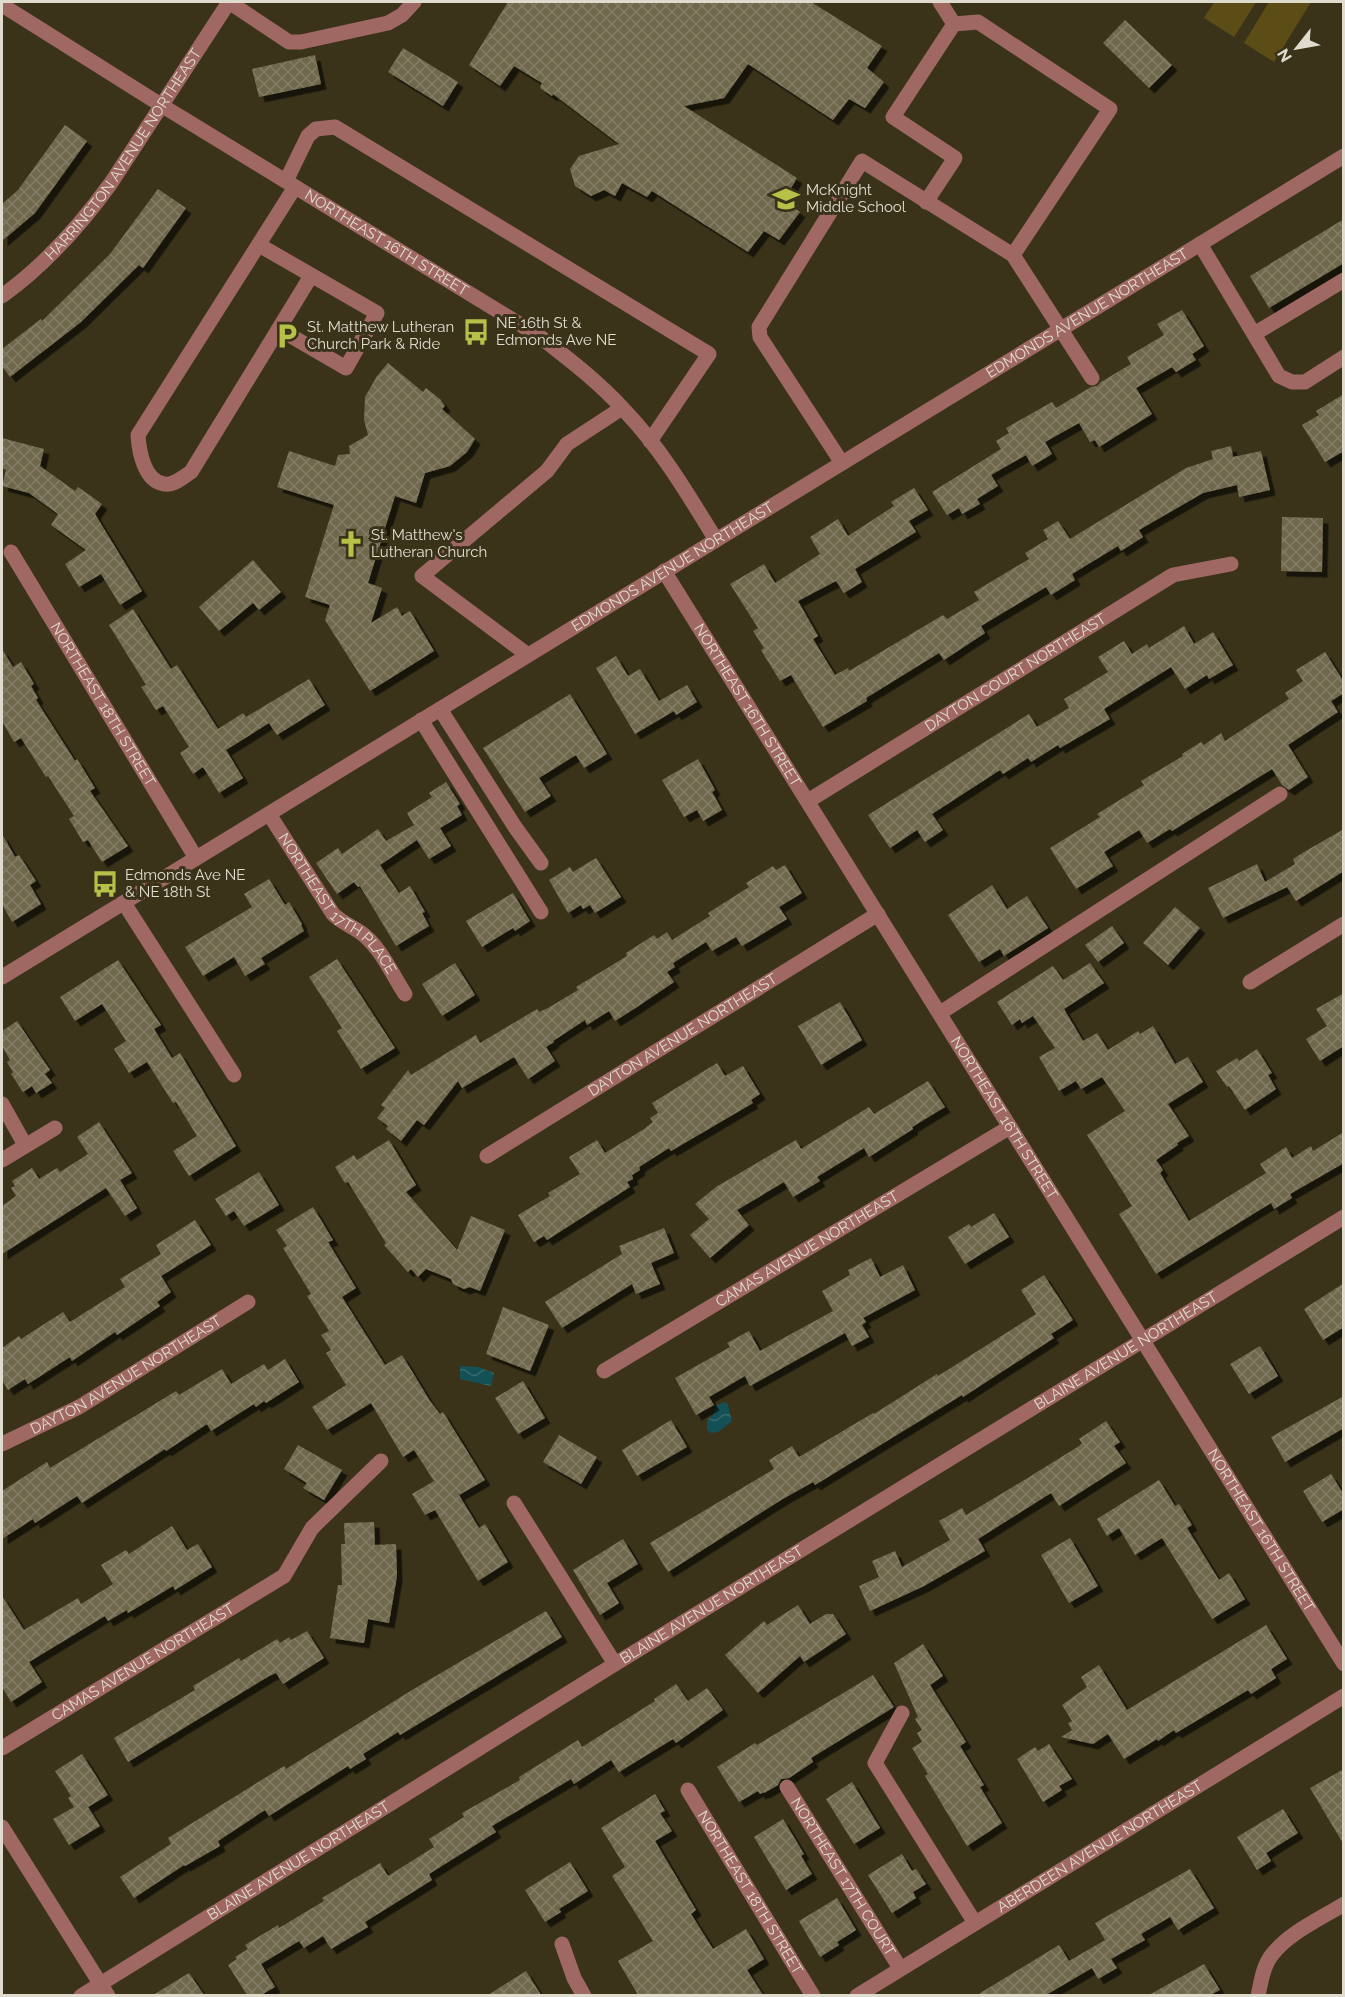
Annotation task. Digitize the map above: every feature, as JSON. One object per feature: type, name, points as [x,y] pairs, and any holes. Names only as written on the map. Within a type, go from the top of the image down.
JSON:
[{"type":"street","points":[[229,2],[289,42],[315,40],[388,23],[402,15],[414,2]]},
{"type":"street","name":"HARRINGTON AVENUE NORTHEAST","points":[[2,296],[57,249],[92,209],[229,2]]},
{"type":"street","points":[[940,2],[954,24]]},
{"type":"street","name":"NORTHEAST 16TH STREET","points":[[2,4],[161,105],[539,336],[584,371],[622,408],[662,455],[716,540]]},
{"type":"street","points":[[954,24],[978,22],[1110,109],[1013,255]]},
{"type":"street","points":[[926,202],[955,158],[893,117],[954,24]]},
{"type":"street","points":[[312,276],[191,472],[177,482],[165,485],[153,479],[139,453],[138,435],[258,245],[290,184],[308,136],[316,129],[335,127],[709,354],[650,441]]},
{"type":"street","name":"EDMONDS AVENUE NORTHEAST","points":[[2,977],[1344,156]]},
{"type":"street","points":[[842,463],[760,337],[759,327],[862,161],[1013,255],[1092,378]]},
{"type":"street","points":[[1200,244],[1279,376],[1292,382],[1305,382],[1344,357]]},
{"type":"street","points":[[258,245],[377,313],[346,368],[279,329]]},
{"type":"street","points":[[1254,334],[1344,280]]},
{"type":"street","points":[[528,655],[422,576],[547,471],[567,444],[622,408]]},
{"type":"street","name":"NORTHEAST 18TH STREET","points":[[11,552],[196,858]]},
{"type":"street","name":"DAYTON COURT NORTHEAST","points":[[808,801],[1173,575],[1231,564]]},
{"type":"street","name":"NORTHEAST 16TH STREET","points":[[664,571],[1344,1664]]},
{"type":"street","points":[[440,709],[515,827],[541,863]]},
{"type":"street","points":[[421,720],[541,912]]},
{"type":"street","points":[[940,1013],[1280,794]]},
{"type":"street","name":"NORTHEAST 17TH PLACE","points":[[269,814],[333,914],[343,924],[361,933],[377,949],[405,994]]},
{"type":"street","points":[[124,903],[234,1075]]},
{"type":"street","name":"DAYTON AVENUE NORTHEAST","points":[[487,1156],[878,914]]},
{"type":"street","points":[[1250,982],[1344,924]]},
{"type":"street","points":[[2,1104],[25,1145]]},
{"type":"street","name":"CAMAS AVENUE NORTHEAST","points":[[604,1371],[1010,1126]]},
{"type":"street","points":[[2,1160],[55,1128]]},
{"type":"street","name":"BLAINE AVENUE NORTHEAST","points":[[81,1995],[105,1989],[615,1664],[1344,1217]]},
{"type":"street","name":"DAYTON AVENUE NORTHEAST","points":[[2,1444],[79,1407],[248,1302]]},
{"type":"street","name":"CAMAS AVENUE NORTHEAST","points":[[2,1748],[284,1576],[312,1528],[381,1461]]},
{"type":"street","points":[[514,1503],[615,1664]]},
{"type":"street","name":"ABERDEEN AVENUE NORTHEAST","points":[[856,1995],[1344,1696]]},
{"type":"street","points":[[902,1713],[875,1763],[975,1923]]},
{"type":"street","name":"NORTHEAST 17TH COURT","points":[[786,1787],[900,1968]]},
{"type":"street","name":"NORTHEAST 18TH STREET","points":[[688,1790],[813,1995]]},
{"type":"street","points":[[2,1827],[105,1989]]},
{"type":"street","points":[[1258,1995],[1261,1978],[1270,1956],[1288,1939],[1344,1904]]},
{"type":"street","points":[[562,1944],[574,1978],[584,1995]]},
{"type":"shaded area","points":[[1214,2],[1256,2],[1234,37],[1204,18]]},
{"type":"shaded area","points":[[1269,2],[1311,2],[1274,62],[1244,43]]},
{"type":"water","points":[[460,1366],[478,1367],[494,1373],[491,1386],[460,1379]]},
{"type":"water","points":[[725,1402],[732,1421],[718,1432],[711,1433],[707,1430],[707,1420],[714,1414],[717,1405]]},
{"type":"building","points":[[508,2],[811,2],[882,46],[867,68],[884,82],[865,108],[849,99],[833,120],[748,64],[724,98],[684,106],[797,178],[784,200],[800,212],[779,240],[764,231],[748,252],[652,191],[647,197],[622,183],[615,196],[604,190],[591,196],[575,186],[570,169],[579,156],[619,144],[553,94],[552,96],[540,88],[542,83],[514,66],[500,86],[469,65]]},
{"type":"building","points":[[1125,20],[1172,65],[1149,88],[1103,43]]},
{"type":"building","points":[[403,48],[458,82],[443,106],[388,72]]},
{"type":"building","points":[[315,55],[321,84],[259,97],[252,69]]},
{"type":"building","points":[[65,125],[87,141],[35,213],[2,241],[2,204],[18,190]]},
{"type":"building","points":[[158,189],[186,208],[143,268],[139,265],[81,322],[10,377],[2,366],[2,349],[41,319],[42,321],[110,254]]},
{"type":"building","points":[[1344,219],[1344,263],[1269,308],[1250,276]]},
{"type":"building","points":[[1182,310],[1204,346],[1192,354],[1196,360],[1176,372],[1172,367],[1136,388],[1152,414],[1099,447],[1095,440],[1090,442],[1079,423],[1045,442],[1052,454],[1032,466],[1026,455],[991,475],[998,486],[977,499],[980,504],[962,514],[959,508],[947,515],[932,492],[1001,449],[996,441],[1009,433],[1006,428],[1052,402],[1056,408],[1131,364],[1127,357],[1164,335],[1157,324]]},
{"type":"building","name":"St. Matthew's Lutheran Church","points":[[388,363],[423,392],[426,388],[440,399],[445,406],[442,409],[475,439],[467,452],[450,466],[425,473],[416,503],[395,496],[368,583],[382,588],[371,623],[397,607],[402,616],[410,611],[434,651],[370,691],[325,620],[330,605],[305,597],[334,505],[277,487],[289,451],[335,466],[338,455],[350,454],[349,446],[368,435],[364,420],[365,397],[377,376]]},
{"type":"building","points":[[1344,394],[1344,451],[1325,462],[1302,425],[1319,415],[1316,411]]},
{"type":"building","points":[[2,438],[44,449],[40,466],[75,491],[78,487],[102,504],[95,514],[142,591],[120,605],[101,574],[79,587],[65,564],[86,550],[51,525],[58,514],[29,493],[2,486],[6,470],[2,468]]},
{"type":"building","points":[[1231,446],[1233,457],[1261,451],[1270,490],[1239,497],[1237,485],[1203,493],[1139,530],[1143,537],[1121,551],[1118,546],[1072,574],[1075,580],[1051,595],[1046,587],[981,626],[985,633],[944,660],[939,653],[823,727],[791,675],[780,681],[761,650],[764,648],[753,631],[758,628],[730,584],[764,564],[775,583],[820,554],[810,537],[838,519],[848,536],[894,506],[891,502],[914,488],[928,510],[909,521],[916,532],[855,569],[862,582],[844,593],[836,581],[798,601],[818,636],[813,639],[835,675],[848,668],[849,671],[943,615],[947,619],[979,600],[974,592],[1029,559],[1025,553],[1048,539],[1043,530],[1058,521],[1070,539],[1186,468],[1213,459],[1211,451]]},
{"type":"building","points":[[1282,517],[1323,518],[1322,572],[1281,571]]},
{"type":"building","points":[[253,560],[281,592],[259,610],[253,603],[219,631],[199,607]]},
{"type":"building","points":[[133,609],[171,669],[177,665],[218,729],[243,713],[246,717],[309,679],[325,705],[277,735],[269,723],[226,750],[243,778],[219,793],[203,767],[193,774],[180,753],[189,747],[163,706],[156,710],[141,687],[146,685],[109,625]]},
{"type":"building","points":[[1184,626],[1194,644],[1213,632],[1233,665],[1209,679],[1207,675],[1185,689],[1171,667],[1104,709],[1110,719],[1060,748],[1058,745],[1031,762],[1028,758],[1003,774],[1000,770],[932,814],[943,830],[925,842],[917,830],[890,848],[868,815],[1029,714],[1037,727],[1069,708],[1064,699],[1108,672],[1098,657],[1124,641],[1132,654],[1147,644],[1149,648]]},
{"type":"building","points":[[2,649],[13,667],[21,662],[34,684],[31,686],[38,698],[36,700],[75,761],[77,759],[95,788],[90,791],[128,846],[102,862],[88,840],[83,842],[69,819],[74,816],[48,776],[46,777],[21,738],[14,742],[2,721]]},
{"type":"building","points":[[1325,652],[1344,682],[1344,693],[1331,701],[1338,712],[1288,745],[1308,777],[1289,790],[1282,785],[1272,769],[1172,831],[1170,829],[1147,843],[1139,830],[1104,852],[1113,866],[1076,889],[1050,848],[1100,817],[1097,814],[1144,785],[1141,781],[1183,756],[1182,754],[1201,742],[1204,745],[1221,733],[1225,741],[1289,699],[1285,693],[1303,681],[1296,670]]},
{"type":"building","points":[[616,656],[628,676],[640,669],[659,701],[687,685],[697,702],[676,715],[674,711],[635,734],[596,668]]},
{"type":"building","points":[[570,694],[607,754],[584,768],[576,755],[539,778],[551,796],[525,812],[483,748]]},
{"type":"building","points":[[698,759],[715,790],[712,792],[722,810],[703,821],[697,810],[684,817],[662,780]]},
{"type":"building","points":[[446,782],[460,804],[457,806],[462,815],[440,828],[451,846],[429,859],[417,840],[380,865],[399,893],[410,886],[425,912],[422,913],[429,926],[396,946],[360,886],[358,887],[354,882],[337,894],[316,863],[338,848],[342,854],[378,829],[386,841],[414,825],[407,813],[432,797],[429,793]]},
{"type":"building","points":[[1344,829],[1344,871],[1296,901],[1287,887],[1223,918],[1208,888],[1257,864],[1265,882],[1295,864],[1293,859]]},
{"type":"building","points":[[2,834],[15,857],[19,855],[36,881],[30,885],[41,904],[12,922],[2,904]]},
{"type":"building","points":[[596,858],[621,897],[595,913],[590,905],[583,909],[581,905],[568,913],[549,880],[570,867],[573,872]]},
{"type":"building","points":[[785,865],[802,893],[779,907],[787,919],[742,946],[736,937],[712,951],[706,942],[673,963],[675,967],[667,972],[674,982],[637,1007],[615,1021],[609,1011],[587,1025],[585,1020],[553,1041],[546,1047],[555,1061],[528,1079],[514,1057],[462,1088],[458,1081],[424,1125],[417,1120],[401,1141],[386,1129],[388,1126],[377,1118],[385,1108],[381,1105],[408,1070],[411,1075],[476,1035],[480,1043],[537,1009],[539,1012],[548,1008],[578,990],[576,987],[627,956],[626,953],[654,935],[657,939],[667,932],[672,940],[710,916],[708,913],[749,887],[746,883],[773,866],[776,870]]},
{"type":"building","points":[[269,879],[285,905],[289,902],[304,931],[261,958],[265,964],[245,976],[234,957],[203,976],[185,947],[252,907],[244,894]]},
{"type":"building","points":[[992,885],[1007,909],[1027,896],[1048,928],[1004,956],[1000,949],[979,962],[948,915]]},
{"type":"building","points":[[513,893],[530,921],[515,931],[513,928],[482,947],[466,921]]},
{"type":"building","points":[[1175,907],[1200,928],[1168,965],[1143,943]]},
{"type":"building","points":[[1112,926],[1124,943],[1098,962],[1085,945]]},
{"type":"building","points":[[337,959],[395,1048],[361,1069],[337,1031],[342,1028],[309,977]]},
{"type":"building","points":[[118,960],[161,1025],[154,1029],[172,1058],[180,1053],[236,1146],[189,1176],[173,1151],[197,1136],[176,1102],[173,1103],[147,1062],[129,1073],[114,1049],[126,1041],[102,1004],[75,1021],[60,997]]},
{"type":"building","points":[[455,963],[475,995],[442,1016],[422,984]]},
{"type":"building","points":[[1090,963],[1104,983],[1064,1009],[1083,1041],[1097,1033],[1108,1050],[1138,1031],[1140,1034],[1153,1026],[1175,1064],[1188,1057],[1203,1082],[1168,1104],[1189,1136],[1156,1160],[1163,1170],[1160,1173],[1189,1221],[1266,1173],[1260,1164],[1286,1147],[1292,1158],[1311,1146],[1313,1151],[1344,1132],[1344,1163],[1290,1194],[1292,1198],[1274,1209],[1271,1203],[1156,1274],[1119,1214],[1132,1206],[1087,1135],[1125,1111],[1102,1077],[1081,1089],[1076,1081],[1059,1091],[1039,1057],[1055,1048],[1033,1016],[1022,1023],[1020,1019],[1012,1025],[997,1002],[1053,966],[1063,980]]},
{"type":"building","points":[[1344,993],[1344,1050],[1342,1047],[1320,1061],[1306,1039],[1327,1026],[1316,1009]]},
{"type":"building","points":[[840,1002],[862,1040],[821,1065],[798,1026]]},
{"type":"building","points":[[17,1021],[50,1070],[45,1074],[52,1083],[36,1093],[32,1086],[23,1092],[11,1074],[13,1072],[7,1062],[10,1060],[2,1046],[2,1031]]},
{"type":"building","points":[[1257,1049],[1272,1073],[1268,1075],[1276,1089],[1245,1110],[1216,1071],[1237,1058],[1239,1061]]},
{"type":"building","points":[[717,1063],[725,1076],[743,1066],[760,1094],[751,1100],[753,1103],[671,1151],[669,1148],[639,1167],[640,1170],[632,1175],[633,1179],[627,1182],[630,1187],[547,1240],[544,1236],[534,1242],[518,1215],[550,1196],[548,1193],[580,1174],[569,1157],[597,1140],[605,1153],[644,1129],[653,1122],[650,1118],[658,1113],[652,1103]]},
{"type":"building","points":[[928,1081],[945,1107],[912,1127],[913,1129],[869,1157],[864,1148],[817,1177],[820,1181],[793,1197],[784,1182],[737,1210],[749,1225],[710,1258],[690,1235],[709,1219],[695,1204],[716,1187],[796,1140],[801,1149],[869,1107],[874,1114]]},
{"type":"building","points":[[99,1122],[132,1173],[120,1180],[137,1208],[125,1216],[106,1188],[2,1254],[2,1206],[16,1196],[11,1188],[15,1186],[12,1181],[32,1168],[39,1179],[57,1168],[60,1172],[88,1154],[77,1137]]},
{"type":"building","points":[[389,1140],[416,1185],[406,1192],[457,1250],[471,1216],[505,1230],[480,1291],[470,1287],[464,1289],[453,1284],[451,1279],[426,1269],[418,1277],[411,1269],[408,1272],[384,1245],[386,1243],[348,1182],[345,1183],[335,1167],[354,1155],[357,1160]]},
{"type":"building","points":[[259,1172],[279,1205],[244,1226],[234,1211],[226,1216],[215,1199]]},
{"type":"building","points":[[313,1207],[333,1240],[328,1242],[356,1288],[342,1297],[385,1365],[402,1355],[430,1401],[440,1414],[443,1412],[485,1480],[459,1495],[479,1528],[485,1524],[508,1562],[478,1581],[435,1510],[425,1515],[412,1494],[434,1481],[414,1450],[403,1457],[371,1403],[327,1430],[312,1407],[346,1385],[326,1353],[331,1350],[321,1335],[329,1331],[307,1296],[311,1294],[283,1248],[287,1246],[276,1230]]},
{"type":"building","points":[[994,1213],[1009,1237],[965,1264],[948,1237],[969,1224],[971,1227]]},
{"type":"building","points":[[195,1220],[211,1245],[161,1276],[171,1292],[157,1302],[160,1306],[117,1335],[115,1332],[72,1361],[70,1357],[28,1384],[25,1379],[8,1390],[2,1380],[2,1348],[19,1336],[21,1339],[63,1312],[70,1322],[125,1287],[120,1279],[161,1254],[156,1245]]},
{"type":"building","points":[[664,1228],[674,1253],[651,1263],[660,1284],[636,1294],[632,1284],[562,1328],[545,1302],[622,1254],[619,1246]]},
{"type":"building","points":[[871,1258],[880,1277],[903,1265],[915,1290],[863,1318],[866,1322],[862,1325],[869,1337],[852,1346],[845,1333],[750,1386],[745,1376],[709,1397],[714,1405],[696,1415],[675,1378],[730,1347],[727,1343],[749,1331],[760,1351],[833,1311],[822,1291],[850,1275],[848,1270]]},
{"type":"building","points":[[1044,1275],[1073,1320],[1051,1334],[1054,1338],[963,1397],[962,1395],[815,1485],[813,1482],[781,1500],[668,1572],[650,1543],[774,1469],[769,1460],[792,1446],[799,1457],[874,1414],[937,1374],[938,1376],[1036,1314],[1021,1290]]},
{"type":"building","points":[[1344,1283],[1344,1327],[1323,1340],[1304,1309]]},
{"type":"building","points":[[503,1307],[549,1325],[530,1371],[486,1354]]},
{"type":"building","points":[[1260,1346],[1278,1376],[1249,1394],[1230,1364]]},
{"type":"building","points":[[285,1359],[299,1382],[266,1403],[264,1401],[256,1407],[254,1404],[211,1431],[207,1424],[82,1503],[77,1496],[35,1523],[33,1519],[2,1539],[2,1491],[47,1462],[50,1468],[176,1391],[179,1395],[222,1369],[231,1384],[264,1364],[268,1370]]},
{"type":"building","points":[[523,1381],[545,1418],[518,1434],[495,1398]]},
{"type":"building","points":[[1344,1396],[1344,1428],[1285,1462],[1271,1437]]},
{"type":"building","points":[[671,1420],[687,1447],[637,1476],[622,1450]]},
{"type":"building","points":[[1106,1421],[1120,1442],[1114,1446],[1126,1463],[1059,1506],[1051,1493],[978,1539],[985,1551],[924,1586],[870,1611],[859,1586],[879,1577],[872,1561],[895,1551],[902,1567],[950,1540],[939,1521],[962,1508],[966,1515],[1079,1446],[1082,1443],[1079,1439]]},
{"type":"building","points":[[559,1435],[597,1457],[581,1484],[543,1462]]},
{"type":"building","points":[[298,1445],[342,1470],[324,1500],[303,1488],[307,1483],[284,1469]]},
{"type":"building","points":[[1331,1474],[1344,1495],[1344,1509],[1322,1522],[1303,1491]]},
{"type":"building","points":[[1159,1480],[1175,1506],[1179,1504],[1192,1525],[1187,1528],[1219,1580],[1229,1573],[1245,1599],[1212,1619],[1162,1538],[1135,1555],[1119,1528],[1107,1536],[1097,1519]]},
{"type":"building","points":[[374,1522],[375,1545],[396,1544],[397,1576],[389,1623],[368,1619],[364,1643],[330,1638],[338,1585],[342,1585],[341,1544],[345,1544],[344,1523]]},
{"type":"building","points":[[172,1526],[187,1550],[198,1544],[212,1567],[175,1590],[173,1586],[128,1613],[127,1610],[108,1621],[105,1616],[29,1662],[42,1682],[11,1702],[2,1687],[2,1596],[24,1630],[78,1598],[81,1604],[113,1584],[101,1565],[126,1550],[129,1554]]},
{"type":"building","points":[[1070,1538],[1098,1586],[1069,1603],[1041,1555]]},
{"type":"building","points":[[623,1539],[638,1564],[607,1583],[619,1603],[600,1615],[573,1570]]},
{"type":"building","points":[[798,1605],[810,1624],[826,1614],[833,1614],[846,1634],[804,1662],[800,1656],[758,1693],[725,1655],[764,1621],[767,1625]]},
{"type":"building","points":[[546,1611],[562,1637],[400,1735],[398,1732],[363,1754],[366,1759],[350,1769],[348,1766],[269,1816],[265,1810],[218,1841],[220,1846],[184,1865],[134,1898],[120,1877],[171,1844],[168,1838],[284,1766],[286,1769],[412,1690]]},
{"type":"building","points":[[1266,1625],[1287,1659],[1271,1669],[1276,1678],[1251,1694],[1248,1690],[1176,1733],[1174,1730],[1124,1759],[1108,1734],[1093,1744],[1061,1737],[1072,1730],[1068,1723],[1072,1721],[1062,1705],[1087,1687],[1081,1677],[1099,1665],[1127,1710]]},
{"type":"building","points":[[307,1631],[324,1658],[283,1684],[276,1673],[269,1676],[128,1762],[114,1738],[195,1690],[193,1686],[239,1658],[241,1661],[277,1639],[280,1643],[289,1637],[291,1640]]},
{"type":"building","points":[[923,1644],[943,1676],[930,1685],[966,1742],[960,1746],[984,1785],[980,1787],[1002,1823],[967,1846],[925,1776],[928,1774],[912,1748],[922,1742],[917,1733],[922,1730],[915,1719],[918,1717],[894,1663]]},
{"type":"building","points":[[873,1675],[894,1707],[811,1758],[813,1762],[789,1778],[781,1779],[778,1785],[764,1793],[760,1794],[758,1791],[739,1802],[717,1767]]},
{"type":"building","points":[[676,1684],[688,1701],[707,1688],[723,1710],[676,1743],[673,1739],[619,1772],[611,1760],[574,1784],[571,1779],[492,1826],[496,1832],[429,1874],[432,1880],[365,1922],[368,1927],[331,1949],[323,1936],[304,1948],[299,1941],[261,1964],[275,1987],[261,1995],[247,1995],[228,1965],[237,1959],[235,1957],[248,1949],[245,1945],[324,1901],[322,1898],[380,1863],[388,1876],[434,1847],[429,1839],[464,1817],[462,1813],[520,1780],[519,1777],[578,1740],[582,1747],[655,1701],[654,1699]]},
{"type":"building","points":[[1049,1744],[1072,1779],[1059,1786],[1062,1790],[1043,1802],[1017,1759],[1035,1747],[1038,1751]]},
{"type":"building","points":[[82,1754],[108,1795],[88,1807],[100,1826],[69,1845],[53,1819],[74,1807],[68,1798],[71,1796],[55,1771]]},
{"type":"building","points":[[1344,1769],[1344,1845],[1310,1788]]},
{"type":"building","points":[[852,1782],[880,1828],[854,1844],[826,1799]]},
{"type":"building","points":[[655,1794],[665,1811],[660,1813],[672,1831],[655,1841],[696,1910],[691,1914],[713,1949],[746,1929],[764,1959],[747,1970],[763,1995],[638,1995],[618,1961],[653,1941],[612,1876],[625,1867],[601,1828]]},
{"type":"building","points":[[1283,1809],[1298,1833],[1266,1853],[1271,1861],[1257,1870],[1237,1837]]},
{"type":"building","points":[[783,1819],[804,1854],[801,1856],[812,1874],[786,1890],[754,1837]]},
{"type":"building","points":[[902,1854],[912,1871],[916,1869],[926,1884],[913,1892],[916,1898],[892,1913],[868,1875]]},
{"type":"building","points":[[570,1862],[588,1891],[559,1909],[561,1912],[545,1922],[525,1890]]},
{"type":"building","points":[[1190,1869],[1214,1908],[1178,1930],[1170,1917],[1141,1934],[1145,1940],[1111,1959],[1117,1968],[1098,1979],[1092,1968],[1046,1995],[977,1995],[1059,1945],[1069,1961],[1105,1940],[1095,1923]]},
{"type":"building","points":[[837,1898],[856,1930],[837,1942],[839,1945],[820,1957],[799,1921]]},
{"type":"building","points":[[1204,1964],[1220,1990],[1210,1995],[1149,1995]]},
{"type":"building","points":[[526,1971],[541,1995],[488,1995]]},
{"type":"building","points":[[189,1973],[204,1995],[153,1995]]},
{"type":"place","name":"McKnight Middle School","points":[[786,199]]},
{"type":"place","name":"NE 16th St & Edmonds Ave NE","points":[[476,332]]},
{"type":"place","name":"St. Matthew Lutheran Church Park & Ride","points":[[287,336]]},
{"type":"place","name":"St. Matthew's Lutheran Church","points":[[351,544]]},
{"type":"place","name":"Edmonds Ave NE & NE 18th St","points":[[105,884]]}]
